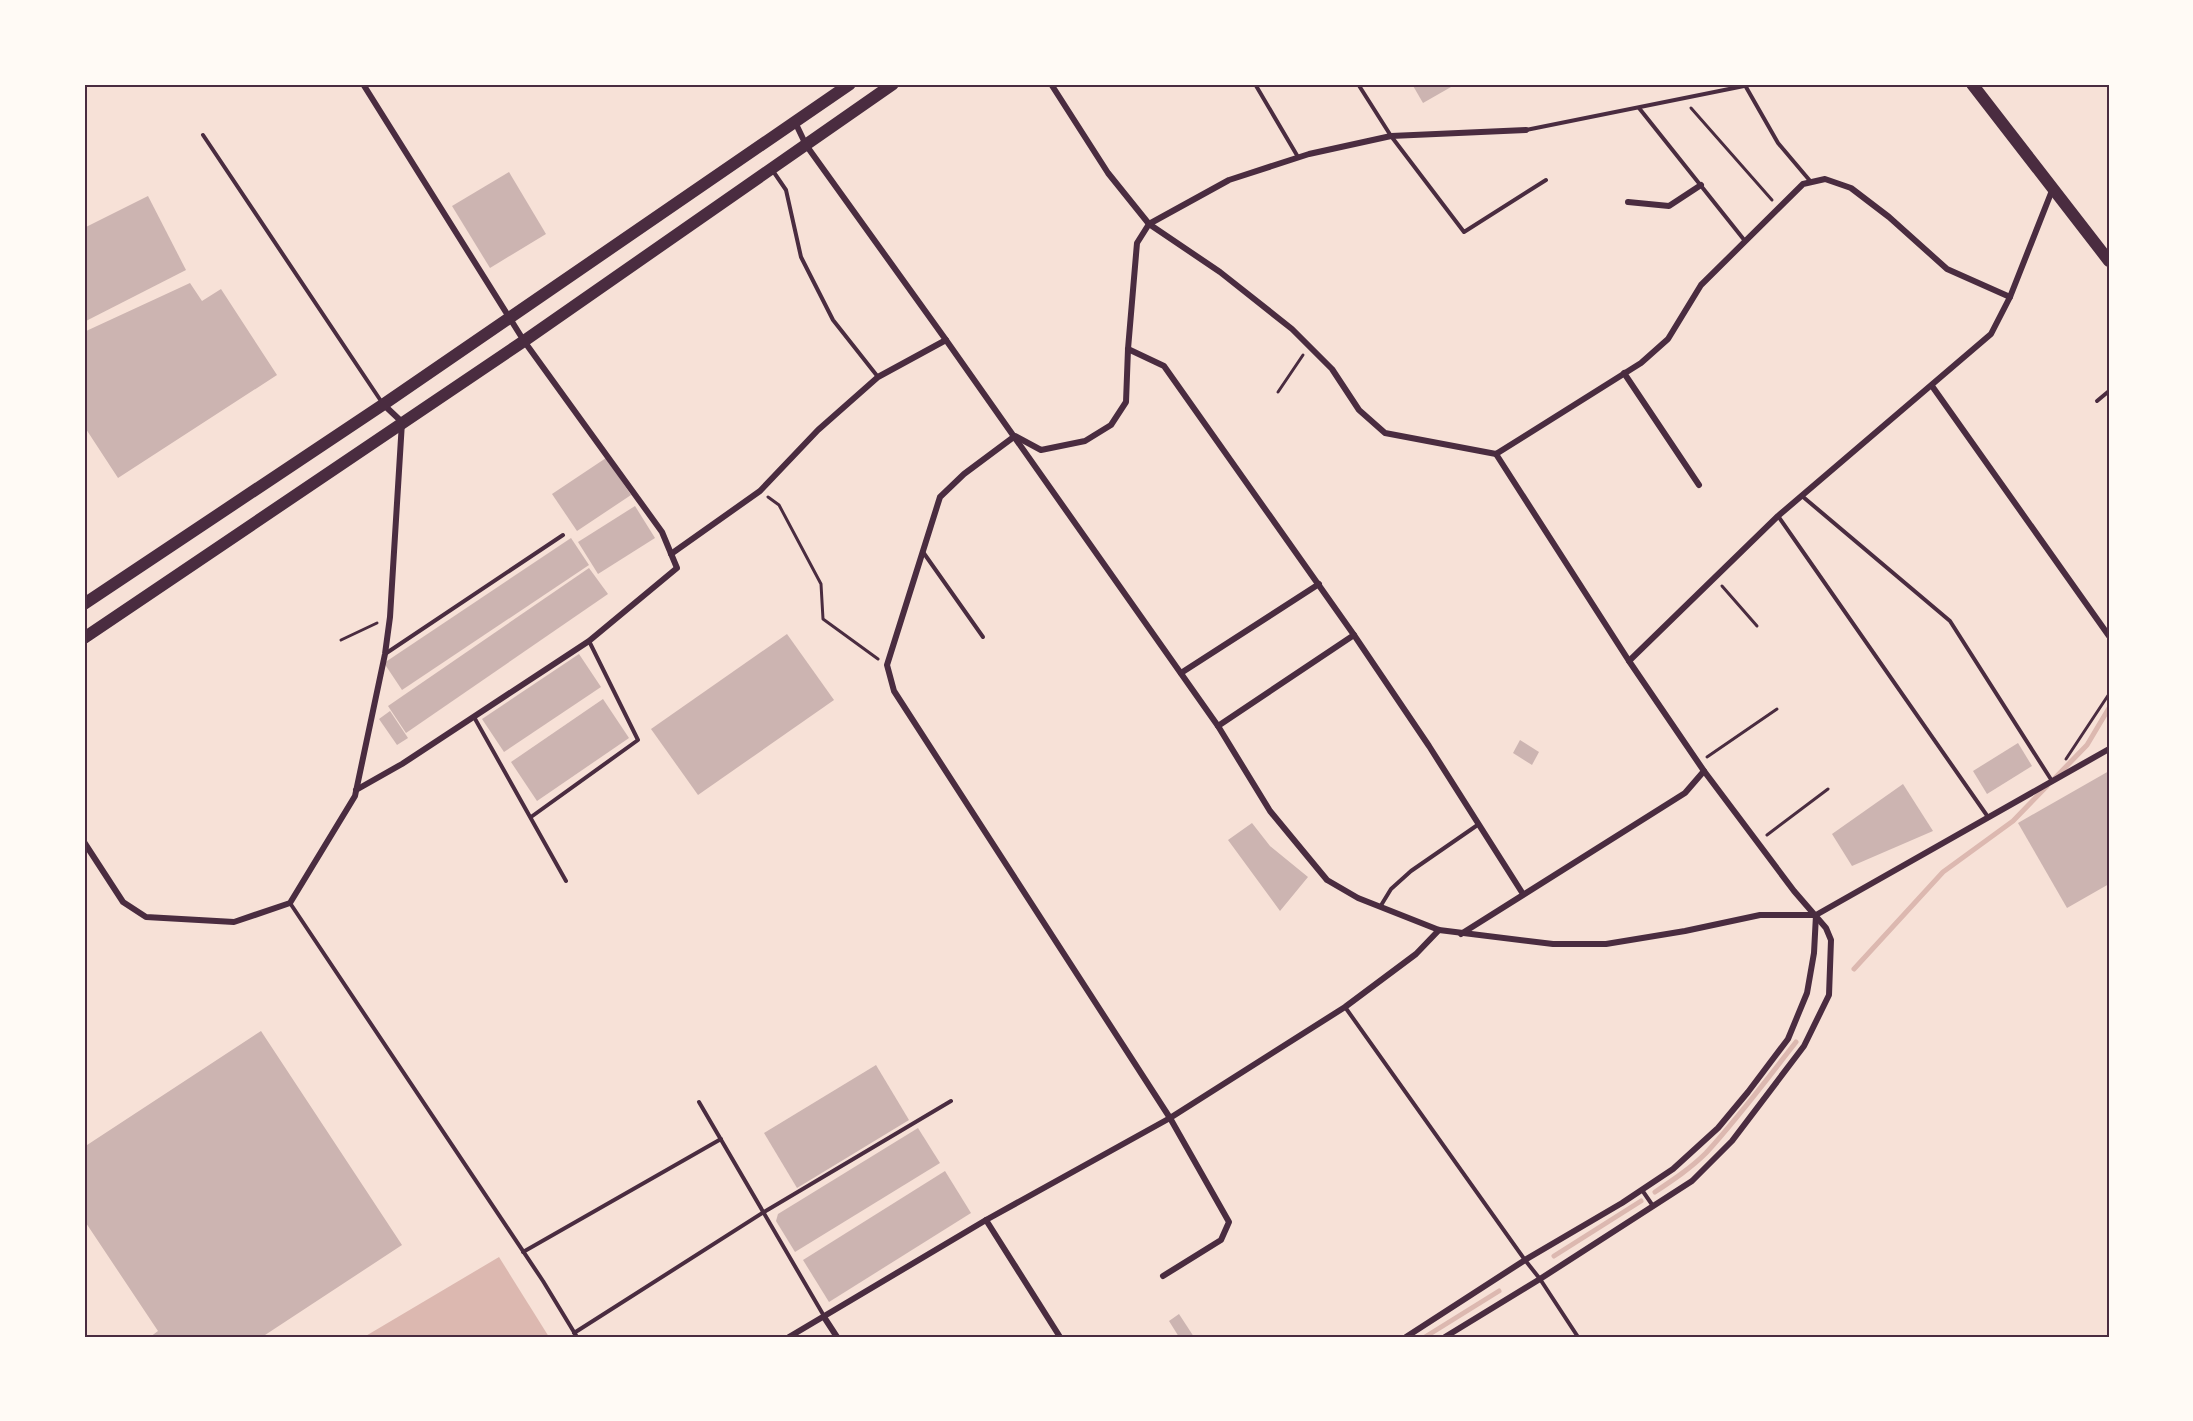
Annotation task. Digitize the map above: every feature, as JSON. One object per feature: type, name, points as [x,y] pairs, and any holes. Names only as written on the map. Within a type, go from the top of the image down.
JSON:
[{"type":"main road","points":[[84,604],[384,404],[849,84]]},
{"type":"main road","points":[[84,638],[524,341],[893,84]]},
{"type":"main road","points":[[1972,84],[2054,187],[2109,261]]},
{"type":"street","points":[[356,790],[402,764],[589,641],[677,568],[662,532],[524,341],[363,84]]},
{"type":"street","points":[[1051,84],[1108,172],[1149,224],[1220,272],[1292,328],[1332,369],[1359,410],[1385,433],[1496,454],[1641,363],[1668,339],[1701,285],[1803,184],[1811,182],[1825,179],[1851,188],[1889,217],[1947,269],[2010,297]]},
{"type":"street","points":[[795,122],[806,145],[1015,436],[1218,726],[1270,811],[1328,880],[1358,898],[1439,930],[1553,945],[1606,944],[1685,931],[1760,915],[1816,915],[2109,749]]},
{"type":"street","points":[[1015,436],[1041,450],[1085,441],[1110,425],[1126,402],[1137,243],[1149,224],[1229,180],[1298,158],[1390,136],[1526,130]]},
{"type":"street","points":[[1628,202],[1668,206],[1701,185]]},
{"type":"street","points":[[1629,661],[1778,516],[1991,334],[2010,297],[2054,187]]},
{"type":"street","points":[[671,554],[760,491],[818,430],[878,377],[946,340]]},
{"type":"street","points":[[1128,349],[1164,366],[1354,635],[1429,746],[1522,894]]},
{"type":"street","points":[[1624,373],[1699,486]]},
{"type":"street","points":[[1932,386],[2109,636]]},
{"type":"street","points":[[84,842],[123,902],[146,917],[234,922],[290,903],[355,796],[385,654],[390,617],[402,422],[384,404]]},
{"type":"street","points":[[1015,436],[964,474],[940,497],[887,665],[894,691],[1170,1118],[1229,1222],[1221,1240],[1163,1276]]},
{"type":"street","points":[[1445,1337],[1692,1181],[1732,1141],[1804,1046],[1829,995],[1831,940],[1826,928],[1794,891],[1704,771],[1629,661],[1496,454]]},
{"type":"street","points":[[1181,673],[1319,584]]},
{"type":"street","points":[[1218,726],[1354,635]]},
{"type":"street","points":[[1460,934],[1685,793],[1704,771]]},
{"type":"street","points":[[1406,1337],[1525,1260],[1642,1190],[1672,1169],[1718,1128],[1749,1092],[1788,1039],[1807,993],[1814,952],[1816,915]]},
{"type":"street","points":[[789,1337],[986,1220],[1170,1118],[1345,1007],[1416,954],[1439,930]]},
{"type":"street","points":[[986,1220],[1060,1337]]},
{"type":"street","points":[[824,1317],[837,1337]]},
{"type":"lane","points":[[1255,84],[1298,158]]},
{"type":"lane","points":[[1358,84],[1390,136],[1464,232],[1546,180]]},
{"type":"lane","points":[[1526,130],[1754,84]]},
{"type":"lane","points":[[1746,86],[1778,143],[1811,182]]},
{"type":"lane","points":[[1640,108],[1745,241]]},
{"type":"lane","points":[[203,135],[384,404]]},
{"type":"lane","points":[[771,168],[786,190],[801,257],[833,320],[878,377]]},
{"type":"lane","points":[[2097,401],[2109,391]]},
{"type":"lane","points":[[1802,496],[1950,621],[2052,781]]},
{"type":"lane","points":[[1778,516],[1988,817]]},
{"type":"lane","points":[[385,654],[563,535]]},
{"type":"lane","points":[[923,552],[983,637]]},
{"type":"lane","points":[[531,818],[638,740],[589,641]]},
{"type":"lane","points":[[474,717],[566,881]]},
{"type":"lane","points":[[1380,907],[1390,889],[1411,871],[1479,825]]},
{"type":"lane","points":[[290,903],[523,1252],[575,1335],[764,1212],[951,1101]]},
{"type":"lane","points":[[1345,1007],[1540,1279],[1578,1337]]},
{"type":"lane","points":[[699,1102],[824,1317]]},
{"type":"lane","points":[[523,1252],[721,1139]]},
{"type":"lane","points":[[1642,1190],[1653,1206]]},
{"type":"path","points":[[1683,99],[1779,208]]},
{"type":"path","points":[[1278,392],[1310,346]]},
{"type":"path","points":[[760,491],[779,505],[821,584],[823,619],[887,665]]},
{"type":"path","points":[[1715,577],[1757,626]]},
{"type":"path","points":[[341,640],[390,617]]},
{"type":"path","points":[[2052,781],[2109,694]]},
{"type":"path","points":[[1699,763],[1777,709]]},
{"type":"path","points":[[1757,842],[1828,789]]},
{"type":"shaded area","points":[[499,1257],[549,1337],[364,1337]]},
{"type":"building","points":[[1412,84],[1449,84],[1451,87],[1423,103]]},
{"type":"building","points":[[509,172],[546,234],[490,268],[452,206]]},
{"type":"building","points":[[148,196],[186,270],[84,322],[84,228]]},
{"type":"building","points":[[190,283],[202,301],[221,289],[277,375],[118,478],[84,426],[84,332]]},
{"type":"building","points":[[606,458],[631,495],[577,531],[552,494]]},
{"type":"building","points":[[635,506],[655,538],[598,574],[578,542]]},
{"type":"building","points":[[571,538],[589,565],[402,690],[384,663]]},
{"type":"building","points":[[589,568],[608,594],[406,733],[388,706]]},
{"type":"building","points":[[787,634],[834,700],[698,795],[651,729]]},
{"type":"building","points":[[579,654],[601,687],[504,752],[482,719]]},
{"type":"building","points":[[603,699],[629,738],[537,801],[511,762]]},
{"type":"building","points":[[390,711],[408,738],[397,745],[379,719]]},
{"type":"building","points":[[1520,740],[1539,752],[1532,765],[1513,753]]},
{"type":"building","points":[[2018,743],[2032,766],[1987,794],[1973,771]]},
{"type":"building","points":[[2109,771],[2109,884],[2067,908],[2018,823]]},
{"type":"building","points":[[1903,784],[1933,831],[1852,866],[1832,834]]},
{"type":"building","points":[[1252,823],[1270,846],[1308,877],[1280,911],[1228,840]]},
{"type":"building","points":[[261,1031],[402,1245],[262,1337],[150,1337],[158,1331],[84,1220],[84,1147]]},
{"type":"building","points":[[876,1065],[909,1120],[797,1188],[764,1133]]},
{"type":"building","points":[[918,1128],[940,1163],[795,1252],[776,1221],[778,1214]]},
{"type":"building","points":[[945,1171],[971,1213],[829,1302],[803,1260]]},
{"type":"building","points":[[1179,1314],[1194,1337],[1179,1337],[1169,1321]]},
{"type":"waterway","points":[[2055,778],[2087,745],[2109,708]]},
{"type":"waterway","points":[[1854,969],[1943,872],[2013,821],[2047,786]]},
{"type":"waterway","points":[[1655,1192],[1706,1153],[1796,1042]]},
{"type":"waterway","points":[[1554,1256],[1641,1201]]},
{"type":"waterway","points":[[1425,1337],[1499,1291]]}]
